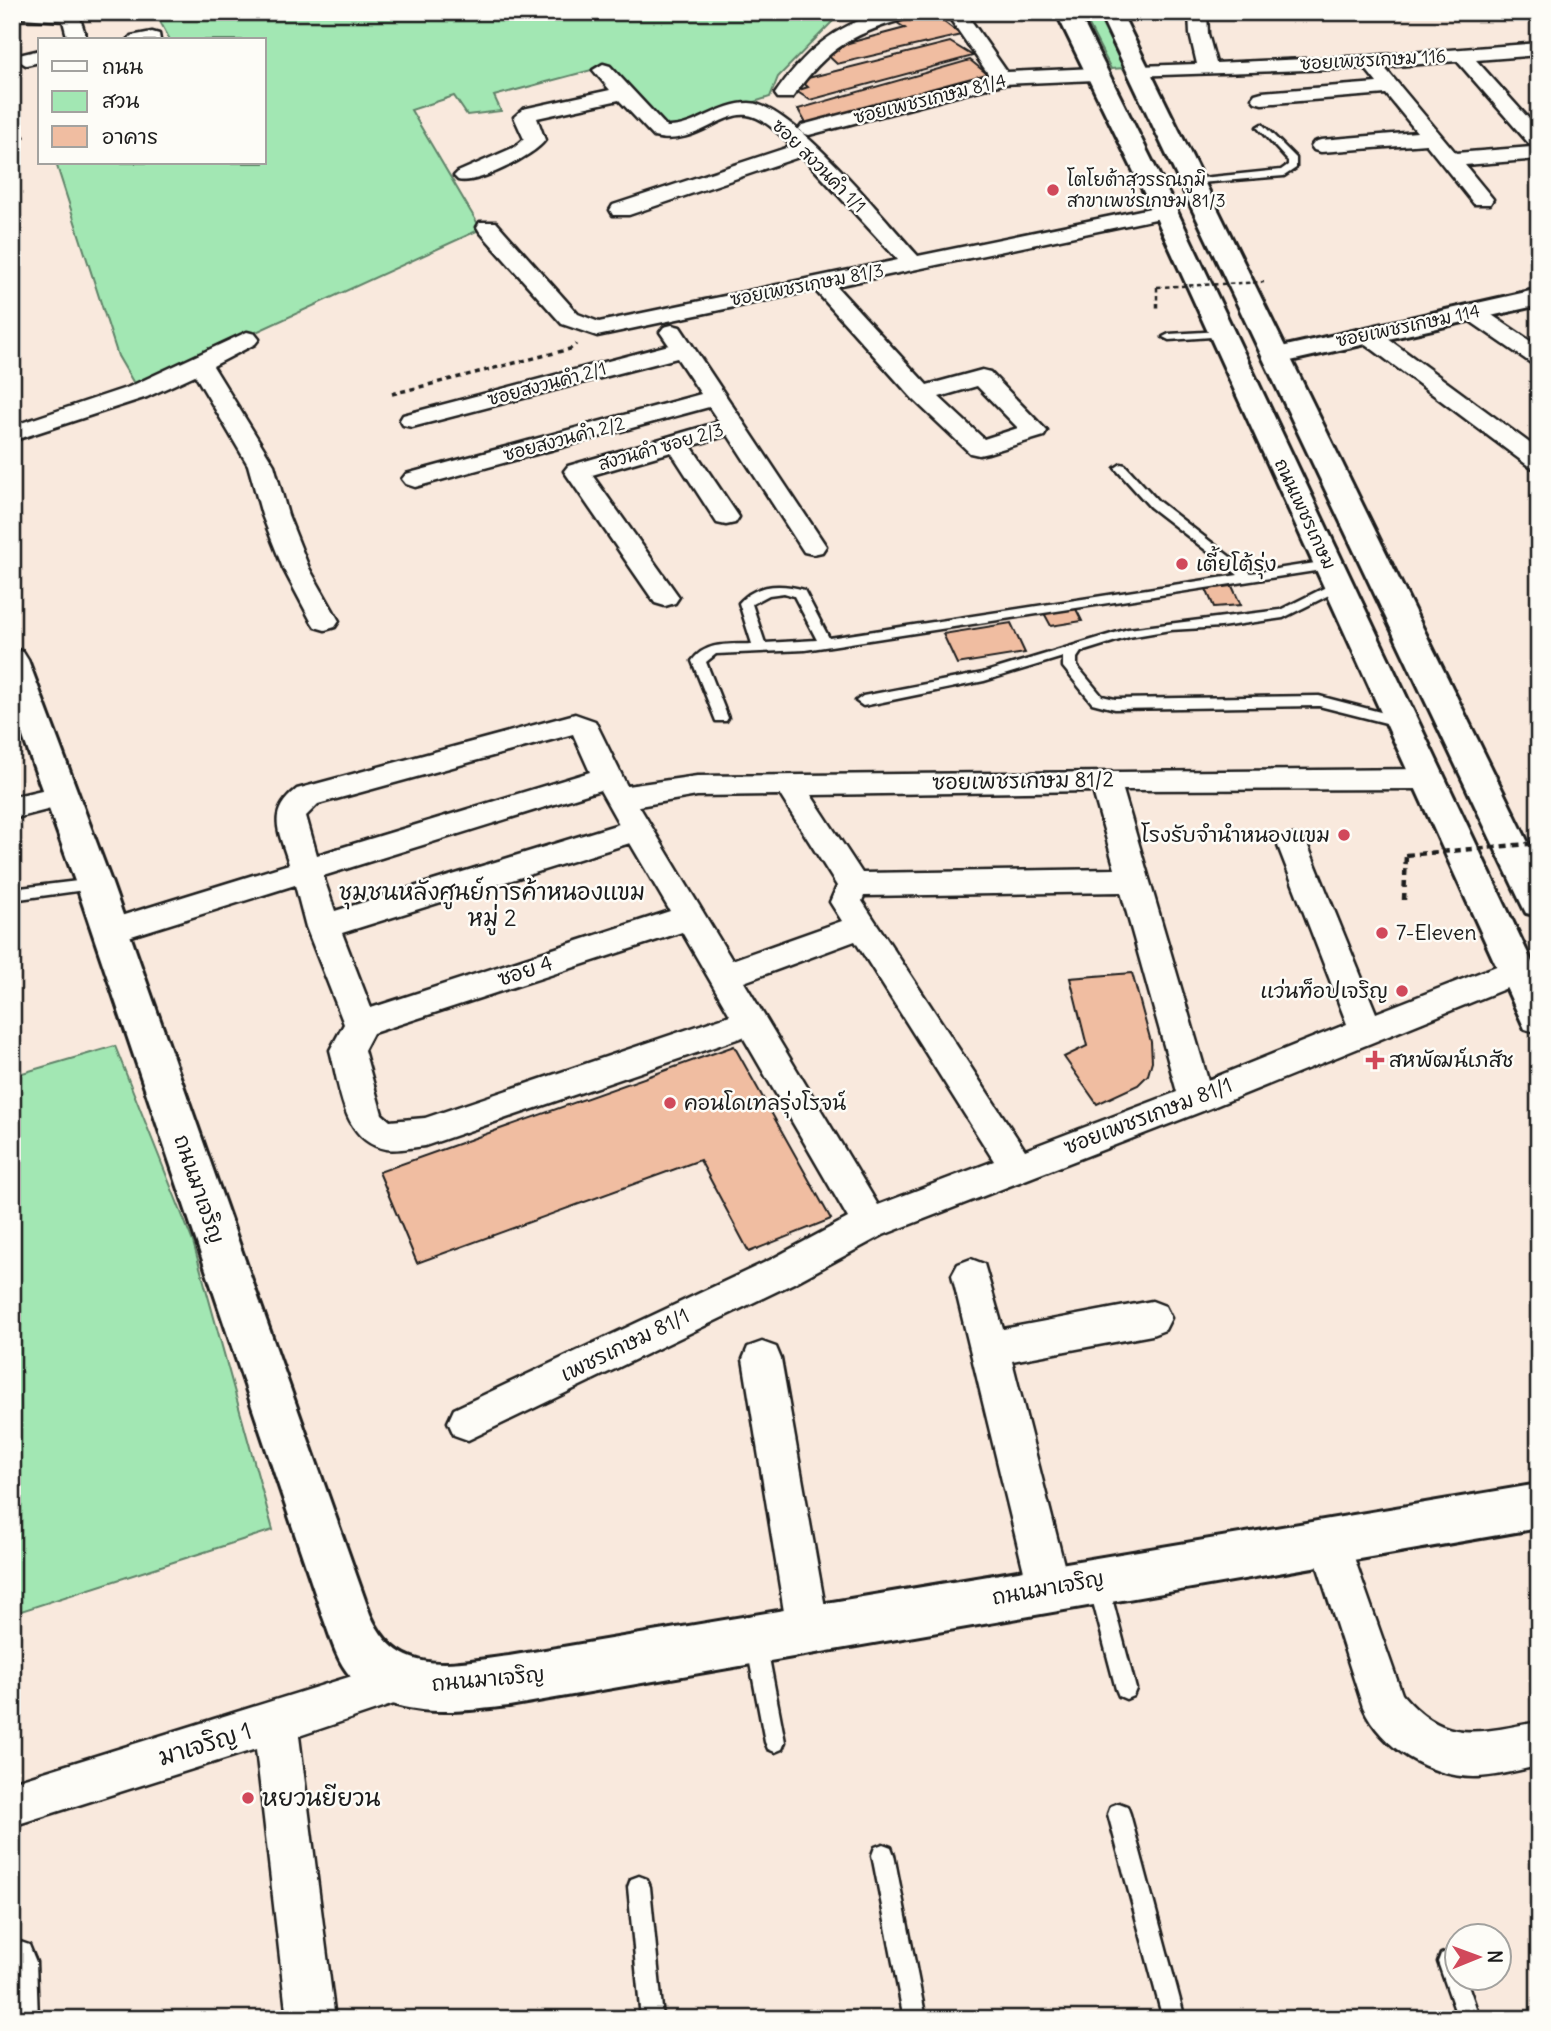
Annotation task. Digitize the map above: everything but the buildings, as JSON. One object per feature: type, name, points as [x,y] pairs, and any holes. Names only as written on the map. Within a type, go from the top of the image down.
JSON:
[{"type":"main road","name":"ถนนเพชรเกษม","points":[[1067,12],[1095,74],[1165,211],[1539,1018]]},
{"type":"main road","name":"ถนนเพชรเกษม","points":[[1110,12],[1539,902]]},
{"type":"main road","points":[[1095,74],[1139,72]]},
{"type":"main road","name":"ซอยเพชรเกษม 114","points":[[1277,356],[1539,297]]},
{"type":"main road","name":"ถนนมาเจริญ","points":[[12,660],[94,884],[347,1617],[365,1657],[397,1683],[456,1687],[509,1681],[1539,1506]]},
{"type":"street","points":[[22,12],[71,16],[76,38]]},
{"type":"street","points":[[785,94],[799,71],[834,37],[876,19],[909,12]]},
{"type":"street","points":[[952,12],[958,16],[1001,78]]},
{"type":"street","points":[[1198,12],[1199,34],[1208,69]]},
{"type":"street","name":"ซอยเพชรเกษม 116","points":[[1139,72],[1370,62],[1539,49]]},
{"type":"street","points":[[1462,55],[1539,143]]},
{"type":"street","points":[[1370,62],[1482,199]]},
{"type":"street","points":[[465,176],[522,151],[535,140],[524,122],[524,117],[530,113],[623,93],[603,70]]},
{"type":"street","name":"ซอยเพชรเกษม 81/4","points":[[621,210],[807,139],[1001,78],[1095,74]]},
{"type":"street","points":[[1262,98],[1392,88]]},
{"type":"street","name":"ซอย สงวนคำ 1/1","points":[[623,93],[661,133],[680,133],[737,110],[765,112],[807,139],[913,263]]},
{"type":"street","points":[[1321,146],[1432,137]]},
{"type":"street","points":[[1451,160],[1539,153]]},
{"type":"street","name":"ซอยเพชรเกษม 81/3","points":[[597,329],[1165,211]]},
{"type":"street","points":[[488,227],[570,318],[597,329]]},
{"type":"street","points":[[821,283],[922,394]]},
{"type":"street","points":[[1472,312],[1539,358]]},
{"type":"street","points":[[660,314],[813,546]]},
{"type":"street","points":[[1367,335],[1539,462]]},
{"type":"street","points":[[12,434],[138,392],[247,339]]},
{"type":"street","name":"ซอยสงวนคำ 2/1","points":[[412,420],[682,349]]},
{"type":"street","points":[[200,364],[261,466],[275,515],[296,568],[325,621]]},
{"type":"street","name":"ซอยสงวนคำ 2/2","points":[[415,479],[713,398]]},
{"type":"street","name":"สงวนคำ ซอย 2/3","points":[[665,597],[577,471],[732,426]]},
{"type":"street","points":[[676,441],[726,517]]},
{"type":"street","points":[[750,1021],[425,1132],[388,1135],[376,1130],[367,1121],[347,1050],[360,1024],[322,927],[304,871],[291,816],[294,807],[308,796],[575,724],[584,728],[638,830],[870,1224]]},
{"type":"street","name":"ซอยเพชรเกษม 81/2","points":[[109,931],[304,871],[614,787],[1105,780],[1428,779]]},
{"type":"street","points":[[1105,780],[1196,1099]]},
{"type":"street","points":[[789,785],[853,886]]},
{"type":"street","points":[[12,808],[63,796]]},
{"type":"street","points":[[322,927],[638,830]]},
{"type":"street","points":[[1293,846],[1366,1030]]},
{"type":"street","points":[[853,886],[1133,880]]},
{"type":"street","points":[[853,886],[846,902],[1016,1166]]},
{"type":"street","name":"ซอย 4","points":[[360,1024],[690,917]]},
{"type":"street","points":[[724,976],[862,926]]},
{"type":"street","name":"ซอยเพชรเกษม 81/1","points":[[783,1271],[870,1224],[1196,1099],[1517,970]]},
{"type":"street","name":"เพชรเกษม 81/1","points":[[468,1422],[783,1271]]},
{"type":"street","points":[[971,1275],[1049,1588]]},
{"type":"street","points":[[990,1348],[1152,1318]]},
{"type":"street","points":[[762,1359],[808,1630]]},
{"type":"street","points":[[1329,1540],[1385,1707],[1400,1727],[1432,1747],[1474,1755],[1539,1744]]},
{"type":"street","name":"มาเจริญ 1","points":[[12,1804],[397,1683]]},
{"type":"street","points":[[275,1721],[311,2019]]},
{"type":"street","points":[[12,1962],[15,2019]]},
{"type":"lane","points":[[1528,12],[1539,24]]},
{"type":"lane","points":[[1192,182],[1284,173],[1293,160],[1262,127]]},
{"type":"lane","points":[[1168,337],[1222,334]]},
{"type":"lane","points":[[1121,468],[1154,504],[1247,576]]},
{"type":"lane","points":[[721,718],[699,661],[706,653],[715,650],[825,643],[1247,576],[1333,575]]},
{"type":"lane","points":[[863,701],[984,677],[1128,633],[1283,614],[1333,575]]},
{"type":"lane","points":[[760,648],[745,603],[764,590],[789,589],[799,593],[825,643]]},
{"type":"lane","points":[[1077,648],[1070,657],[1070,667],[1097,700],[1115,704],[1319,701],[1402,722]]},
{"type":"lane","points":[[12,895],[94,884]]},
{"type":"lane","points":[[1097,1580],[1126,1689]]},
{"type":"lane","points":[[755,1639],[775,1742]]},
{"type":"lane","points":[[1119,1815],[1174,2019]]},
{"type":"lane","points":[[883,1855],[915,2019]]},
{"type":"lane","points":[[639,1887],[652,2019]]},
{"type":"lane","points":[[1460,1993],[1469,2019]]},
{"type":"path","points":[[1157,308],[1157,287],[1264,282]]},
{"type":"path","points":[[392,394],[570,349],[597,329]]},
{"type":"path","points":[[1404,900],[1406,855],[1539,843]]},
{"type":"green space","points":[[155,12],[375,12],[386,15],[473,17],[483,12],[782,12],[834,20],[778,77],[770,97],[668,129],[595,69],[494,96],[501,111],[467,115],[454,96],[411,110],[481,229],[136,387],[118,356],[56,164],[266,164],[266,38],[169,38]]},
{"type":"green space","points":[[1082,12],[1096,12],[1124,68],[1111,69]]},
{"type":"green space","points":[[115,1046],[193,1242],[273,1530],[12,1614],[12,1076]]},
{"type":"place","name":"โตโยต้าสุวรรณภูมิ สาขาเพชรเกษม 81/3","points":[[1053,190]]},
{"type":"place","name":"เตี้ยโต้รุ่ง","points":[[1182,564]]},
{"type":"place","name":"โรงรับจำนำหนองแขม","points":[[1344,835]]},
{"type":"place","name":"7-Eleven","points":[[1382,933]]},
{"type":"place","name":"แว่นท็อปเจริญ","points":[[1402,991]]},
{"type":"place","name":"สหพัฒน์เภสัช","points":[[1375,1060]]},
{"type":"place","name":"คอนโดเทลรุ่งโรจน์","points":[[670,1103]]},
{"type":"place","name":"หยวนยียวน","points":[[248,1798]]},
{"type":"district","name":"ชุมชนหลังศูนย์การค้าหนองแขม หมู่ 2","points":[[492,905]]}]
